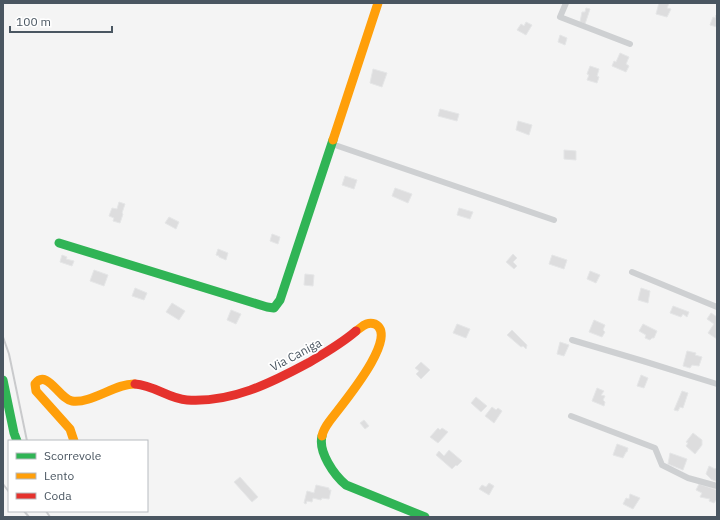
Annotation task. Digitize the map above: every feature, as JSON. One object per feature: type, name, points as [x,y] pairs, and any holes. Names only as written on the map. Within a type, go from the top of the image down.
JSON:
[{"type":"street","points":[[59,243],[274,308],[280,300],[378,3]]},
{"type":"street","points":[[566,3],[560,17],[630,44]]},
{"type":"street","points":[[332,144],[554,220]]},
{"type":"street","points":[[632,272],[717,307]]},
{"type":"street","name":"Via Caniga","points":[[74,440],[70,429],[36,390],[36,384],[40,379],[47,380],[66,399],[73,402],[79,402],[125,385],[132,384],[143,385],[184,400],[207,400],[234,396],[248,392],[268,383],[334,348],[365,324],[373,323],[381,330],[382,339],[380,345],[352,393],[324,428],[321,439],[322,449],[334,473],[346,485],[425,517]]},
{"type":"street","points":[[572,340],[643,360],[717,384]]},
{"type":"street","points":[[3,380],[17,440]]},
{"type":"street","points":[[571,416],[655,448],[662,465],[688,478],[717,486]]},
{"type":"building","points":[[659,3],[669,3],[667,8],[671,9],[667,17],[656,14]]},
{"type":"building","points":[[586,8],[590,9],[585,24],[580,22],[582,12],[585,12]]},
{"type":"building","points":[[716,15],[717,27],[710,25],[713,17],[715,18]]},
{"type":"building","points":[[526,22],[532,25],[526,35],[517,30],[521,24],[524,26]]},
{"type":"building","points":[[560,35],[567,38],[565,45],[558,42]]},
{"type":"building","points":[[620,53],[629,57],[626,64],[629,66],[626,72],[612,66],[614,61],[616,62]]},
{"type":"building","points":[[590,66],[599,69],[597,83],[587,80],[589,75],[587,74]]},
{"type":"building","points":[[373,69],[387,73],[382,87],[370,83]]},
{"type":"building","points":[[440,109],[459,114],[457,121],[438,116]]},
{"type":"building","points":[[518,121],[532,125],[529,135],[516,130]]},
{"type":"building","points":[[564,150],[576,151],[576,160],[564,159]]},
{"type":"building","points":[[345,176],[357,180],[354,189],[342,185]]},
{"type":"building","points":[[395,188],[412,194],[408,203],[392,196]]},
{"type":"building","points":[[119,202],[125,204],[120,223],[113,221],[114,218],[109,216],[112,208],[117,209]]},
{"type":"building","points":[[459,208],[473,212],[470,219],[457,215]]},
{"type":"building","points":[[169,217],[179,222],[176,229],[165,223]]},
{"type":"building","points":[[272,234],[280,237],[278,244],[270,241]]},
{"type":"building","points":[[218,249],[228,253],[226,260],[216,255]]},
{"type":"building","points":[[513,254],[517,258],[513,262],[517,266],[514,269],[506,262]]},
{"type":"building","points":[[62,255],[67,257],[66,259],[74,261],[72,266],[60,262]]},
{"type":"building","points":[[552,255],[567,260],[564,269],[549,264]]},
{"type":"building","points":[[94,270],[108,275],[104,286],[90,281]]},
{"type":"building","points":[[590,271],[600,275],[596,283],[587,279]]},
{"type":"building","points":[[305,274],[314,275],[313,286],[304,285]]},
{"type":"building","points":[[135,288],[147,293],[144,300],[132,296]]},
{"type":"building","points":[[641,288],[650,291],[648,303],[638,300]]},
{"type":"building","points":[[172,303],[185,311],[179,320],[166,312]]},
{"type":"building","points":[[673,306],[689,312],[687,317],[683,314],[681,317],[670,313]]},
{"type":"building","points":[[231,310],[241,314],[236,324],[227,320]]},
{"type":"building","points":[[711,313],[717,317],[717,339],[708,333],[714,324],[707,319]]},
{"type":"building","points":[[594,320],[605,325],[603,330],[605,332],[602,337],[589,332]]},
{"type":"building","points":[[457,324],[470,329],[466,338],[453,333]]},
{"type":"building","points":[[643,324],[657,331],[654,338],[650,340],[645,338],[646,335],[639,331]]},
{"type":"building","points":[[512,330],[527,345],[526,349],[523,346],[521,347],[507,335]]},
{"type":"building","points":[[560,342],[569,345],[564,356],[557,354]]},
{"type":"building","points":[[687,351],[696,353],[695,355],[702,357],[699,366],[692,365],[690,368],[683,366]]},
{"type":"building","points":[[421,362],[430,370],[421,379],[416,374],[419,371],[415,368]]},
{"type":"building","points":[[641,375],[648,378],[644,388],[637,386]]},
{"type":"building","points":[[597,388],[604,391],[601,395],[605,396],[603,400],[605,402],[604,406],[592,401]]},
{"type":"building","points":[[682,391],[688,393],[683,408],[680,407],[678,411],[674,410]]},
{"type":"building","points":[[476,397],[487,406],[481,412],[471,403]]},
{"type":"building","points":[[492,407],[496,410],[498,408],[502,411],[494,423],[485,416]]},
{"type":"building","points":[[364,420],[369,426],[365,429],[360,423]]},
{"type":"building","points":[[438,428],[440,430],[442,428],[448,432],[438,443],[430,437]]},
{"type":"building","points":[[693,433],[702,440],[702,445],[695,454],[686,446],[688,443],[686,442]]},
{"type":"building","points":[[617,444],[628,448],[623,458],[613,455]]},
{"type":"building","points":[[449,450],[462,461],[452,469],[436,455],[439,451],[444,456]]},
{"type":"building","points":[[670,453],[687,459],[683,470],[668,464]]},
{"type":"building","points":[[709,466],[717,469],[717,482],[706,474]]},
{"type":"building","points":[[240,477],[258,497],[252,502],[234,482]]},
{"type":"building","points":[[489,483],[494,486],[489,495],[479,489],[482,485],[486,487]]},
{"type":"building","points":[[699,484],[717,490],[717,500],[714,503],[709,501],[710,499],[700,497],[702,493],[696,490]]},
{"type":"building","points":[[316,485],[329,488],[329,490],[331,490],[329,499],[322,498],[321,500],[313,498],[312,502],[307,501],[306,504],[304,503],[307,491],[314,493]]},
{"type":"building","points":[[630,494],[640,498],[633,509],[623,504],[626,498],[629,499]]},
{"type":"railway","points":[[3,337],[9,354],[27,440]]},
{"type":"railway","points":[[3,484],[8,491]]},
{"type":"railway","points":[[25,512],[29,517]]},
{"type":"railway","points":[[47,512],[50,517]]},
{"type":"traffic: fast","points":[[59,243],[274,308],[280,300],[333,140]]},
{"type":"traffic: fast","points":[[3,380],[17,440]]},
{"type":"traffic: fast","points":[[322,436],[322,449],[328,463],[341,481],[346,485],[425,517]]},
{"type":"traffic: slow","points":[[333,140],[378,3]]},
{"type":"traffic: slow","points":[[322,436],[328,424],[365,373],[380,343],[381,331],[375,324],[367,324],[356,331]]},
{"type":"traffic: slow","points":[[74,440],[70,429],[36,391],[35,384],[40,380],[49,382],[62,395],[72,401],[95,397],[120,387],[135,384]]},
{"type":"traffic: jam","points":[[135,384],[149,387],[174,397],[187,400],[203,400],[235,395],[280,378],[333,348],[356,331]]}]
